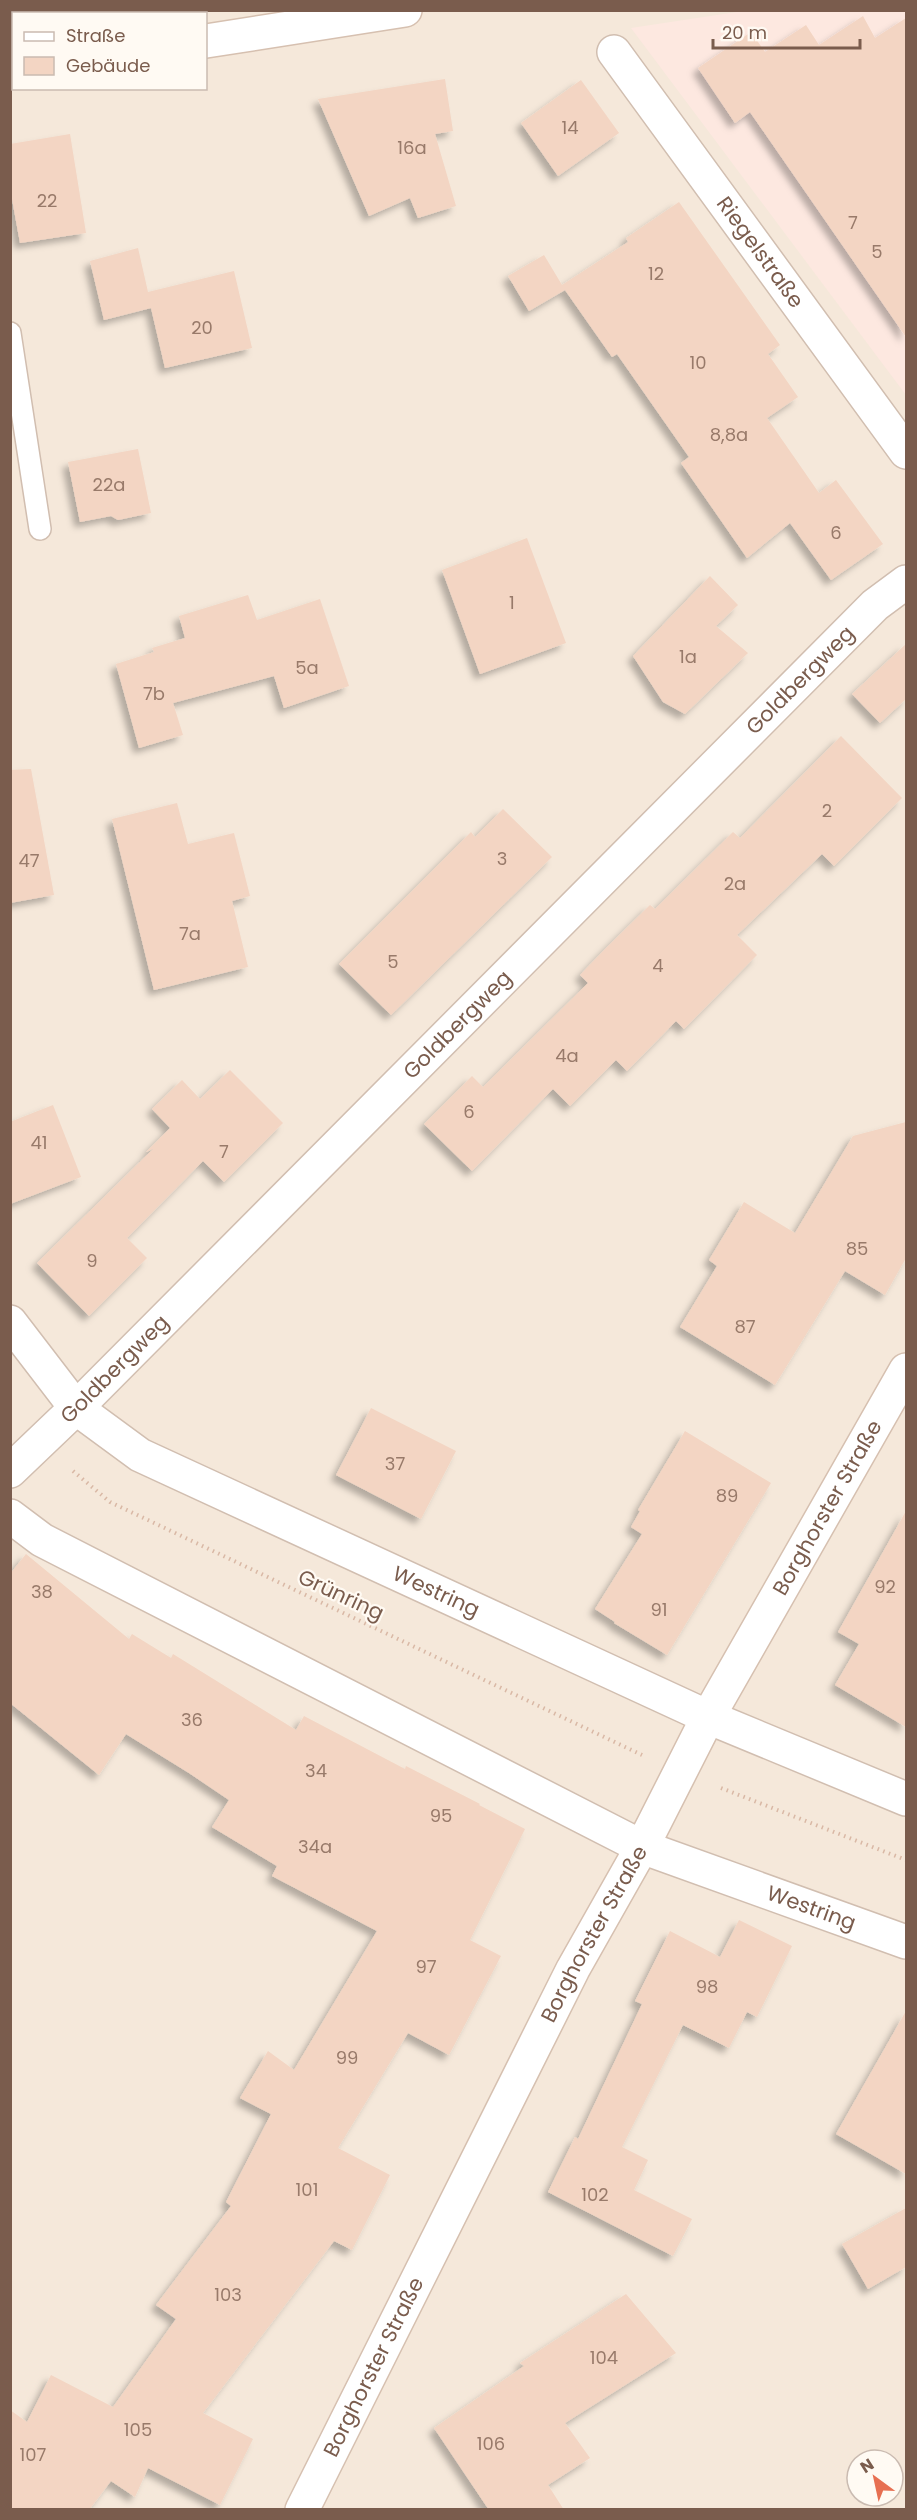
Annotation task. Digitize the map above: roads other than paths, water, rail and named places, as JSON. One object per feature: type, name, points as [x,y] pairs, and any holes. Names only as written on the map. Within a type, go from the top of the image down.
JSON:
[{"type":"street","points":[[207,41],[405,10]]},
{"type":"street","name":"Riegelstraße","points":[[614,52],[906,452]]},
{"type":"street","name":"Goldbergweg","points":[[10,1471],[76,1408],[875,605],[906,582]]},
{"type":"street","name":"Westring","points":[[10,1322],[76,1408],[140,1455],[708,1717],[906,1799]]},
{"type":"street","name":"Borghorster Straße","points":[[302,2510],[573,1969],[642,1847],[708,1717],[906,1370]]},
{"type":"street","name":"Westring","points":[[10,1516],[42,1540],[642,1847],[906,1942]]},
{"type":"lane","points":[[10,333],[40,529]]}]
